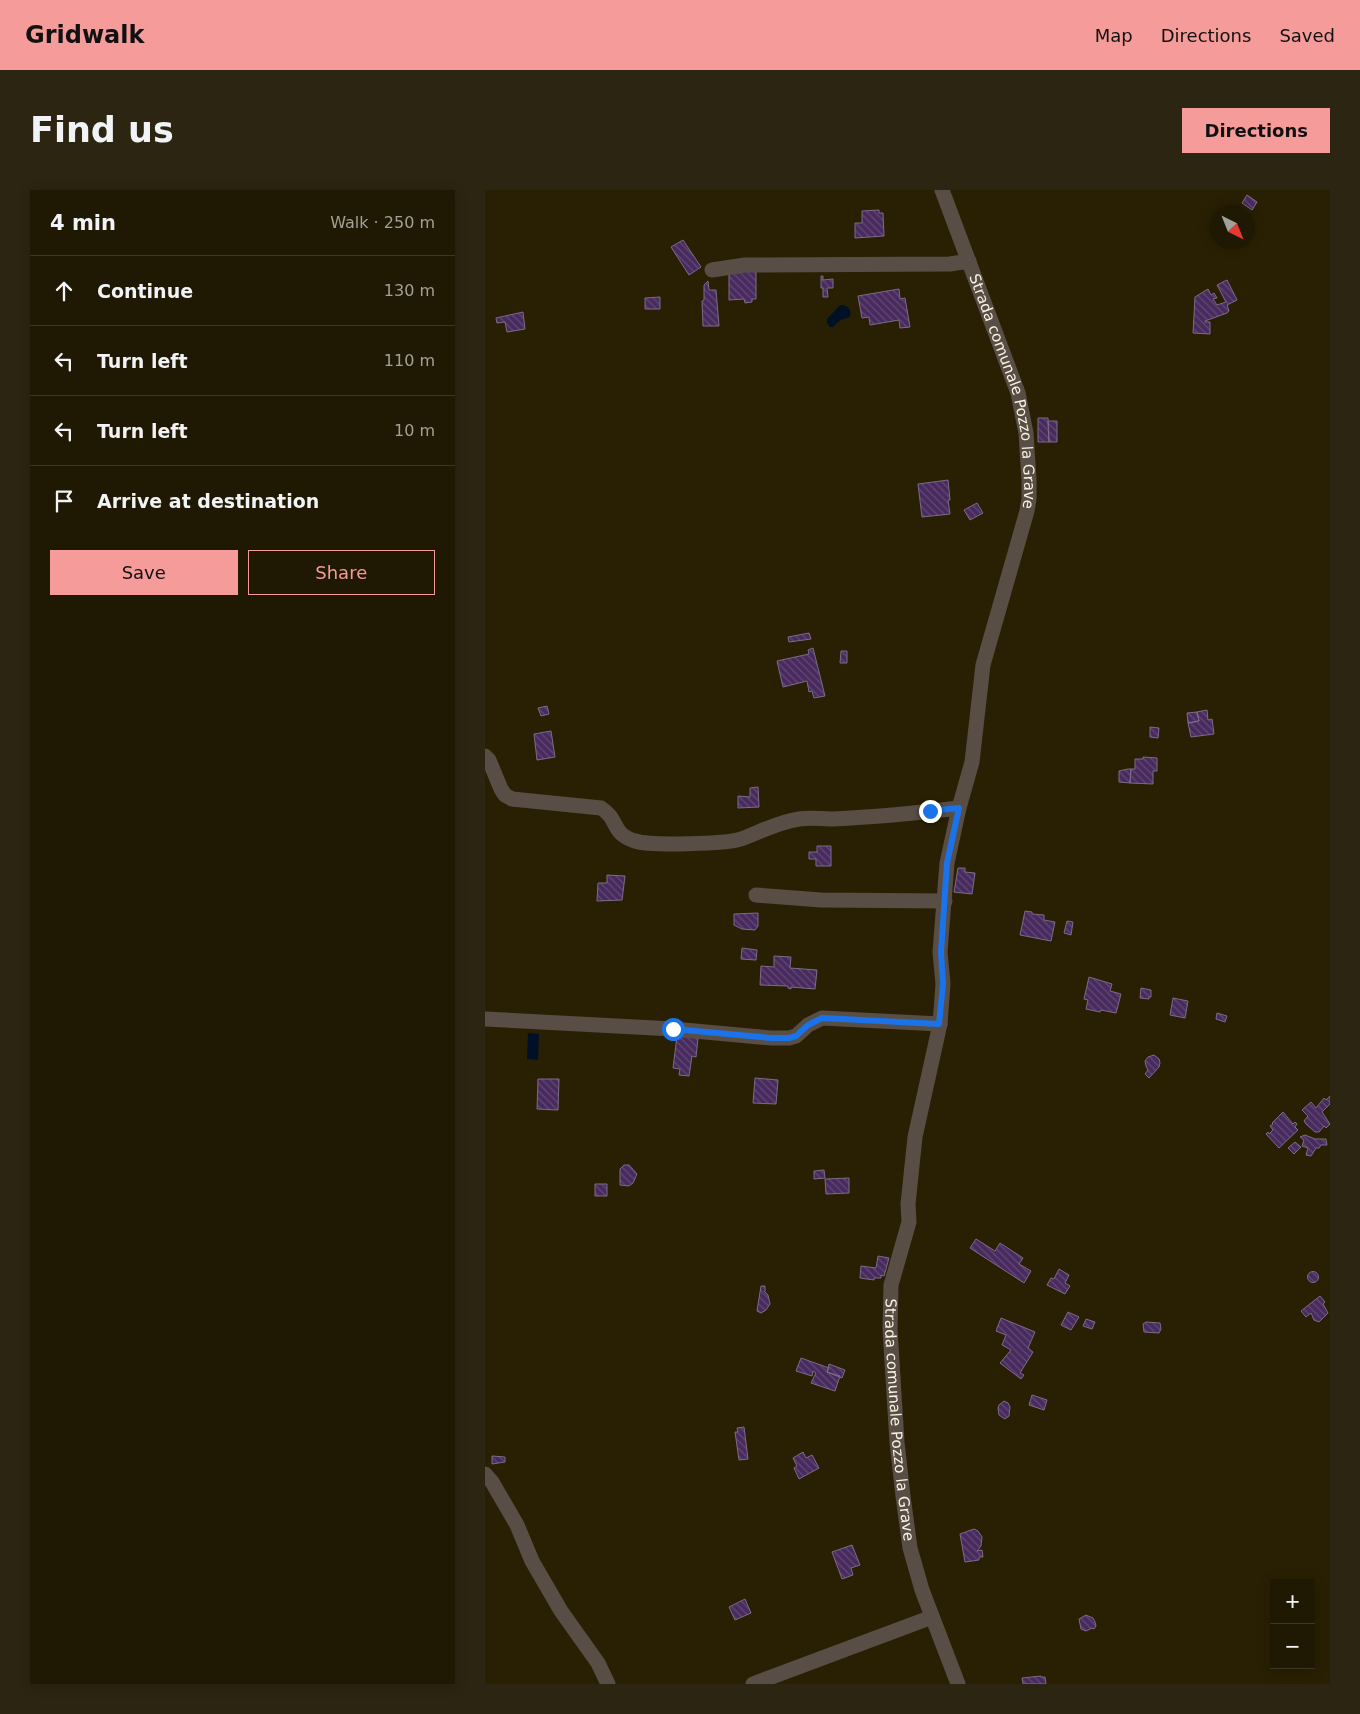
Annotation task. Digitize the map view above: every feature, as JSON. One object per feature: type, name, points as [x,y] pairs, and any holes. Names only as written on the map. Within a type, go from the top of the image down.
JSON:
[{"type":"street","name":"Strada comunale Pozzo la Grave","points":[[942,190],[1018,393],[1026,433],[1029,499],[983,665],[972,762],[959,808],[947,863],[941,952],[943,984],[939,1024],[915,1137],[908,1204],[909,1222],[891,1285],[890,1329],[903,1496],[911,1548],[922,1590],[958,1684]]},
{"type":"street","points":[[712,270],[745,265],[950,264],[969,261]]},
{"type":"street","points":[[485,756],[489,760],[505,795],[512,799],[601,808],[613,819],[617,831],[624,837],[637,842],[728,842],[740,840],[780,823],[800,818],[841,818],[959,808]]},
{"type":"street","points":[[756,895],[821,900],[945,901]]},
{"type":"street","points":[[485,1020],[673,1029],[771,1038],[796,1036],[808,1025],[822,1018],[939,1024]]},
{"type":"street","points":[[485,1474],[492,1482],[517,1525],[532,1561],[561,1611],[598,1663],[608,1684]]},
{"type":"street","points":[[753,1684],[932,1617]]},
{"type":"water","points":[[840,305],[845,305],[849,308],[850,317],[840,320],[833,327],[830,327],[827,319]]},
{"type":"water","points":[[528,1033],[539,1034],[538,1060],[527,1059]]},
{"type":"building","points":[[1247,195],[1257,202],[1255,205],[1242,203]]},
{"type":"building","points":[[879,210],[879,213],[883,213],[884,236],[855,238],[855,223],[862,223],[862,211]]},
{"type":"building","points":[[683,240],[701,267],[689,275],[671,247]]},
{"type":"building","points":[[756,269],[756,299],[745,303],[744,299],[729,300],[729,270]]},
{"type":"building","points":[[821,276],[823,276],[823,280],[833,279],[833,288],[827,288],[828,297],[823,297]]},
{"type":"building","points":[[1227,280],[1237,300],[1227,305],[1229,311],[1227,313],[1205,321],[1210,322],[1210,334],[1193,333],[1195,297],[1208,289],[1211,295],[1214,293],[1217,298],[1213,299],[1217,305],[1226,302],[1217,285]]},
{"type":"building","points":[[708,281],[709,290],[716,290],[719,326],[703,326],[702,301],[704,300],[704,285]]},
{"type":"building","points":[[899,289],[900,299],[905,298],[910,327],[900,328],[899,320],[870,325],[869,317],[862,318],[858,296]]},
{"type":"building","points":[[660,297],[660,309],[645,309],[645,298]]},
{"type":"building","points":[[523,312],[525,329],[507,332],[505,322],[497,323],[496,318]]},
{"type":"building","points":[[1038,418],[1048,418],[1049,442],[1038,442]]},
{"type":"building","points":[[1048,421],[1057,421],[1057,442],[1049,442]]},
{"type":"building","points":[[948,480],[950,514],[922,517],[918,484]]},
{"type":"building","points":[[977,503],[983,513],[970,520],[964,510]]},
{"type":"building","points":[[809,633],[811,639],[789,642],[788,637]]},
{"type":"building","points":[[813,648],[825,696],[814,698],[812,691],[809,692],[807,681],[783,687],[777,661],[809,654],[808,650]]},
{"type":"building","points":[[841,651],[847,651],[847,663],[840,663]]},
{"type":"building","points":[[547,706],[549,714],[541,716],[538,708]]},
{"type":"building","points":[[1207,710],[1208,720],[1212,719],[1214,734],[1191,737],[1188,723],[1199,721],[1197,712]]},
{"type":"building","points":[[1197,712],[1199,721],[1188,723],[1187,713]]},
{"type":"building","points":[[1150,727],[1159,728],[1158,738],[1150,737]]},
{"type":"building","points":[[551,731],[555,757],[537,760],[534,734]]},
{"type":"building","points":[[1143,757],[1157,758],[1157,771],[1153,771],[1153,784],[1130,783],[1131,769],[1135,769],[1135,759],[1143,759]]},
{"type":"building","points":[[1131,769],[1130,783],[1119,782],[1119,771]]},
{"type":"building","points":[[758,787],[759,807],[738,808],[738,796],[750,797],[750,788]]},
{"type":"building","points":[[817,846],[831,846],[831,866],[816,866],[816,859],[809,859],[809,852],[817,852]]},
{"type":"building","points":[[958,868],[965,868],[965,872],[975,873],[972,894],[954,892]]},
{"type":"building","points":[[607,875],[625,876],[622,900],[597,901],[598,883],[607,883]]},
{"type":"building","points":[[1025,911],[1044,915],[1044,920],[1055,922],[1051,941],[1020,935]]},
{"type":"building","points":[[758,913],[758,926],[755,930],[742,929],[734,925],[734,914]]},
{"type":"building","points":[[1067,921],[1073,922],[1071,935],[1064,933]]},
{"type":"building","points":[[742,948],[757,950],[756,960],[741,959]]},
{"type":"building","points":[[774,956],[791,957],[790,968],[817,970],[815,989],[791,987],[791,989],[788,986],[760,985],[761,966],[774,967]]},
{"type":"building","points":[[1089,977],[1112,984],[1110,991],[1121,994],[1116,1013],[1086,1009],[1088,1000],[1084,999]]},
{"type":"building","points":[[1141,988],[1151,990],[1151,997],[1149,999],[1140,998]]},
{"type":"building","points":[[1173,998],[1188,1001],[1185,1018],[1170,1015]]},
{"type":"building","points":[[1217,1013],[1227,1016],[1225,1022],[1216,1019]]},
{"type":"building","points":[[677,1036],[698,1038],[696,1057],[692,1056],[689,1076],[679,1075],[680,1069],[673,1068]]},
{"type":"building","points":[[1154,1055],[1159,1059],[1160,1063],[1159,1067],[1149,1078],[1145,1074],[1148,1070],[1145,1061],[1148,1057]]},
{"type":"building","points":[[755,1078],[778,1080],[776,1104],[753,1103]]},
{"type":"building","points":[[538,1079],[559,1079],[558,1110],[537,1109]]},
{"type":"building","points":[[1330,1096],[1330,1104],[1322,1112],[1330,1124],[1326,1128],[1324,1126],[1319,1132],[1315,1132],[1304,1121],[1308,1116],[1302,1110],[1311,1102],[1316,1108],[1324,1098],[1326,1100]]},
{"type":"building","points":[[1283,1112],[1293,1124],[1295,1122],[1297,1124],[1295,1127],[1298,1130],[1279,1148],[1266,1134],[1273,1130],[1270,1126]]},
{"type":"building","points":[[1305,1135],[1315,1139],[1326,1139],[1327,1145],[1321,1145],[1319,1148],[1316,1148],[1311,1156],[1306,1155],[1308,1148],[1302,1146],[1304,1140],[1300,1137]]},
{"type":"building","points":[[1295,1142],[1301,1147],[1294,1154],[1288,1148]]},
{"type":"building","points":[[624,1165],[629,1165],[637,1174],[633,1183],[629,1186],[620,1185],[620,1169]]},
{"type":"building","points":[[824,1170],[825,1178],[814,1179],[814,1171]]},
{"type":"building","points":[[849,1178],[849,1193],[826,1194],[825,1179]]},
{"type":"building","points":[[595,1184],[607,1184],[607,1196],[595,1196]]},
{"type":"building","points":[[976,1239],[995,1251],[1000,1243],[1023,1258],[1019,1264],[1031,1271],[1024,1283],[970,1248]]},
{"type":"building","points":[[878,1256],[889,1258],[884,1276],[881,1275],[881,1278],[874,1278],[874,1280],[860,1278],[861,1266],[876,1268]]},
{"type":"building","points":[[1059,1269],[1069,1275],[1065,1283],[1070,1286],[1065,1294],[1047,1285],[1051,1278],[1054,1279]]},
{"type":"building","points":[[1313,1271],[1319,1277],[1313,1283],[1307,1277]]},
{"type":"building","points":[[761,1286],[765,1286],[765,1292],[768,1295],[770,1304],[761,1313],[757,1311]]},
{"type":"building","points":[[1320,1296],[1325,1302],[1323,1304],[1328,1313],[1319,1322],[1314,1320],[1311,1313],[1306,1317],[1301,1311]]},
{"type":"building","points":[[1068,1312],[1079,1317],[1071,1330],[1061,1325]]},
{"type":"building","points":[[1001,1318],[1035,1332],[1028,1348],[1033,1352],[1020,1373],[1024,1375],[1021,1379],[1000,1363],[1011,1350],[1002,1345],[1006,1335],[996,1331]]},
{"type":"building","points":[[1086,1319],[1095,1322],[1092,1329],[1083,1326]]},
{"type":"building","points":[[1146,1322],[1160,1323],[1161,1329],[1159,1333],[1144,1332],[1143,1324]]},
{"type":"building","points":[[801,1358],[829,1368],[827,1372],[840,1376],[835,1391],[811,1383],[816,1373],[813,1371],[812,1376],[796,1371]]},
{"type":"building","points":[[829,1364],[845,1370],[842,1378],[827,1372]]},
{"type":"building","points":[[1032,1395],[1047,1400],[1044,1410],[1029,1405]]},
{"type":"building","points":[[1004,1401],[1010,1407],[1009,1416],[1005,1419],[999,1415],[998,1408]]},
{"type":"building","points":[[744,1427],[748,1459],[739,1460],[735,1432],[738,1432],[737,1428]]},
{"type":"building","points":[[803,1452],[806,1458],[812,1455],[819,1468],[799,1479],[794,1468],[797,1466],[793,1458]]},
{"type":"building","points":[[492,1456],[505,1457],[505,1462],[492,1464]]},
{"type":"building","points":[[974,1529],[982,1537],[981,1546],[977,1551],[982,1550],[983,1557],[979,1557],[979,1560],[965,1562],[960,1534]]},
{"type":"building","points":[[852,1545],[860,1565],[851,1568],[853,1575],[842,1579],[832,1552]]},
{"type":"building","points":[[745,1599],[751,1613],[735,1620],[729,1607]]},
{"type":"building","points":[[1086,1615],[1093,1618],[1096,1626],[1094,1629],[1086,1631],[1081,1629],[1079,1619]]},
{"type":"building","points":[[1045,1677],[1046,1684],[1023,1684],[1022,1678]]},
{"type":"route","points":[[673,1029],[789,1038],[796,1036],[808,1025],[822,1018],[939,1024],[943,984],[941,952],[947,863],[959,808],[930,811]]}]
